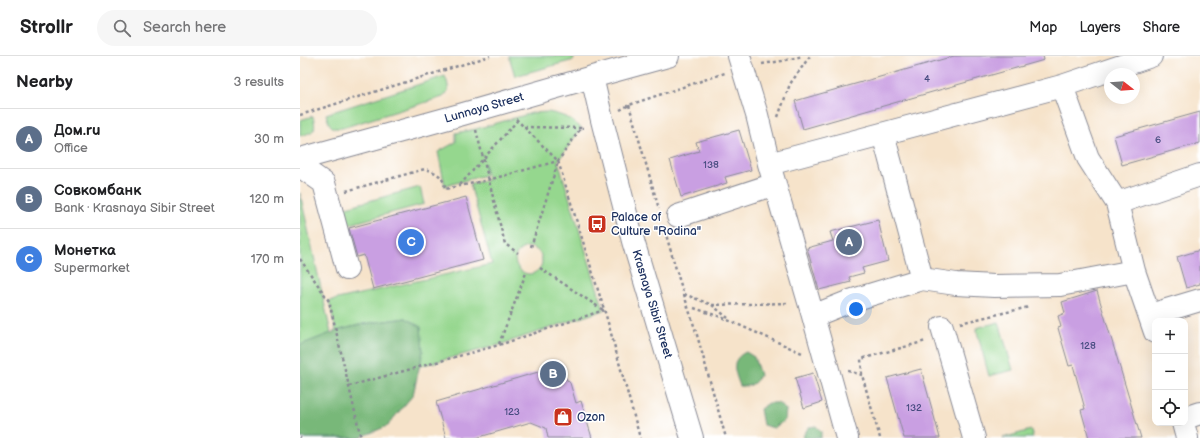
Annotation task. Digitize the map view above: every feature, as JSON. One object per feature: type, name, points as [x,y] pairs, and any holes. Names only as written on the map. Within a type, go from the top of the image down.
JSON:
[{"type":"street","name":"Lunnaya Street","points":[[300,159],[668,56]]},
{"type":"street","points":[[667,216],[772,174],[883,134],[1062,86],[1151,56]]},
{"type":"street","points":[[741,62],[847,438]]},
{"type":"street","name":"Krasnaya Sibir Street","points":[[592,77],[633,241],[692,438]]},
{"type":"street","points":[[1062,86],[1088,158],[1117,203],[1134,271],[1152,324]]},
{"type":"street","points":[[883,134],[922,279]]},
{"type":"street","points":[[300,159],[304,169],[324,183],[347,269]]},
{"type":"street","points":[[1117,203],[1200,175]]},
{"type":"street","points":[[811,309],[853,300],[922,279],[956,284],[994,286],[1060,285],[1134,271]]},
{"type":"street","points":[[1164,318],[1200,300]]},
{"type":"street","points":[[943,332],[974,438]]},
{"type":"street","points":[[1188,417],[1200,413]]},
{"type":"street","points":[[1184,426],[1187,438]]},
{"type":"path","points":[[300,115],[490,56]]},
{"type":"path","points":[[782,61],[803,56]]},
{"type":"path","points":[[777,119],[790,84],[810,56]]},
{"type":"path","points":[[524,127],[581,128],[602,120],[629,105],[741,62]]},
{"type":"path","points":[[499,104],[558,161],[604,310],[640,438]]},
{"type":"path","points":[[629,105],[667,216],[684,294],[726,438]]},
{"type":"path","points":[[460,186],[517,121]]},
{"type":"path","points":[[531,247],[558,161],[581,128]]},
{"type":"path","points":[[476,130],[505,244],[518,253]]},
{"type":"path","points":[[328,195],[425,169],[434,171],[443,179],[445,188],[488,180],[558,161]]},
{"type":"path","points":[[300,259],[329,302],[361,438]]},
{"type":"path","points":[[540,268],[604,310]]},
{"type":"path","points":[[499,345],[526,273]]},
{"type":"path","points":[[684,294],[712,305],[732,322]]},
{"type":"path","points":[[712,305],[811,309]]},
{"type":"path","points":[[694,308],[721,317],[826,364],[862,375]]},
{"type":"path","points":[[349,386],[499,345],[604,310]]},
{"type":"path","points":[[880,438],[862,375],[860,359],[943,332]]},
{"type":"green space","points":[[509,56],[573,56],[574,60],[515,76]]},
{"type":"green space","points":[[445,76],[448,90],[446,95],[443,97],[342,128],[332,127],[328,121],[326,114]]},
{"type":"green space","points":[[548,112],[558,114],[570,119],[581,128],[558,161],[604,310],[499,345],[420,366],[423,351],[406,318],[363,324],[336,331],[329,301],[492,264],[470,184],[488,180],[484,163],[485,175],[445,186],[438,152],[456,142],[456,133],[476,129],[532,113]],"holes":[[[530,247],[535,249],[541,255],[542,262],[539,269],[533,273],[527,274],[522,271],[515,262],[519,251]]]},
{"type":"green space","points":[[313,116],[315,125],[313,130],[300,136],[300,120]]},
{"type":"green space","points":[[420,187],[424,204],[343,226],[339,209]]},
{"type":"green space","points":[[300,193],[354,438],[300,438]]},
{"type":"green space","points":[[406,318],[421,327],[423,351],[413,395],[387,426],[359,438],[300,438],[300,345],[336,331],[363,324]]},
{"type":"green space","points":[[999,322],[1013,370],[989,376],[976,328]]},
{"type":"green space","points":[[746,352],[754,357],[760,375],[752,384],[740,386],[735,371],[735,363],[741,355]]},
{"type":"green space","points":[[769,403],[778,403],[786,410],[785,420],[774,428],[763,425],[760,409]]},
{"type":"green space","points":[[816,426],[821,431],[821,438],[803,438],[809,427]]},
{"type":"green space","points":[[1031,430],[1033,438],[1003,438]]},
{"type":"building","points":[[954,56],[1043,56],[1044,60],[803,129],[795,101]]},
{"type":"building","points":[[1200,112],[1200,143],[1122,165],[1114,136]]},
{"type":"building","points":[[739,130],[751,170],[725,177],[727,183],[681,197],[670,160],[699,151],[696,142]]},
{"type":"building","points":[[466,197],[483,260],[373,289],[364,255],[357,257],[349,228]]},
{"type":"building","points":[[878,220],[888,261],[862,268],[864,273],[849,277],[851,282],[819,290],[807,248],[833,241],[830,232]]},
{"type":"building","points":[[1200,250],[1200,284],[1186,288],[1177,257]]},
{"type":"building","points":[[1097,291],[1141,438],[1089,438],[1081,410],[1085,409],[1073,365],[1069,366],[1058,328],[1061,327],[1058,316],[1065,313],[1062,302]]},
{"type":"building","points":[[921,369],[940,438],[904,438],[887,378]]},
{"type":"building","points":[[545,370],[558,370],[570,383],[576,403],[581,401],[592,438],[548,438],[546,428],[531,422],[476,438],[446,438],[436,402]]},
{"type":"building","points":[[813,373],[822,402],[804,408],[795,378]]},
{"type":"place","name":"Palace of Culture \"Rodina\"","points":[[597,224]]},
{"type":"place","name":"Монетка","points":[[411,242]]},
{"type":"place","name":"Дом.ru","points":[[849,242]]},
{"type":"place","name":"Совкомбанк","points":[[553,374]]},
{"type":"place","name":"Ozon","points":[[563,417]]}]
